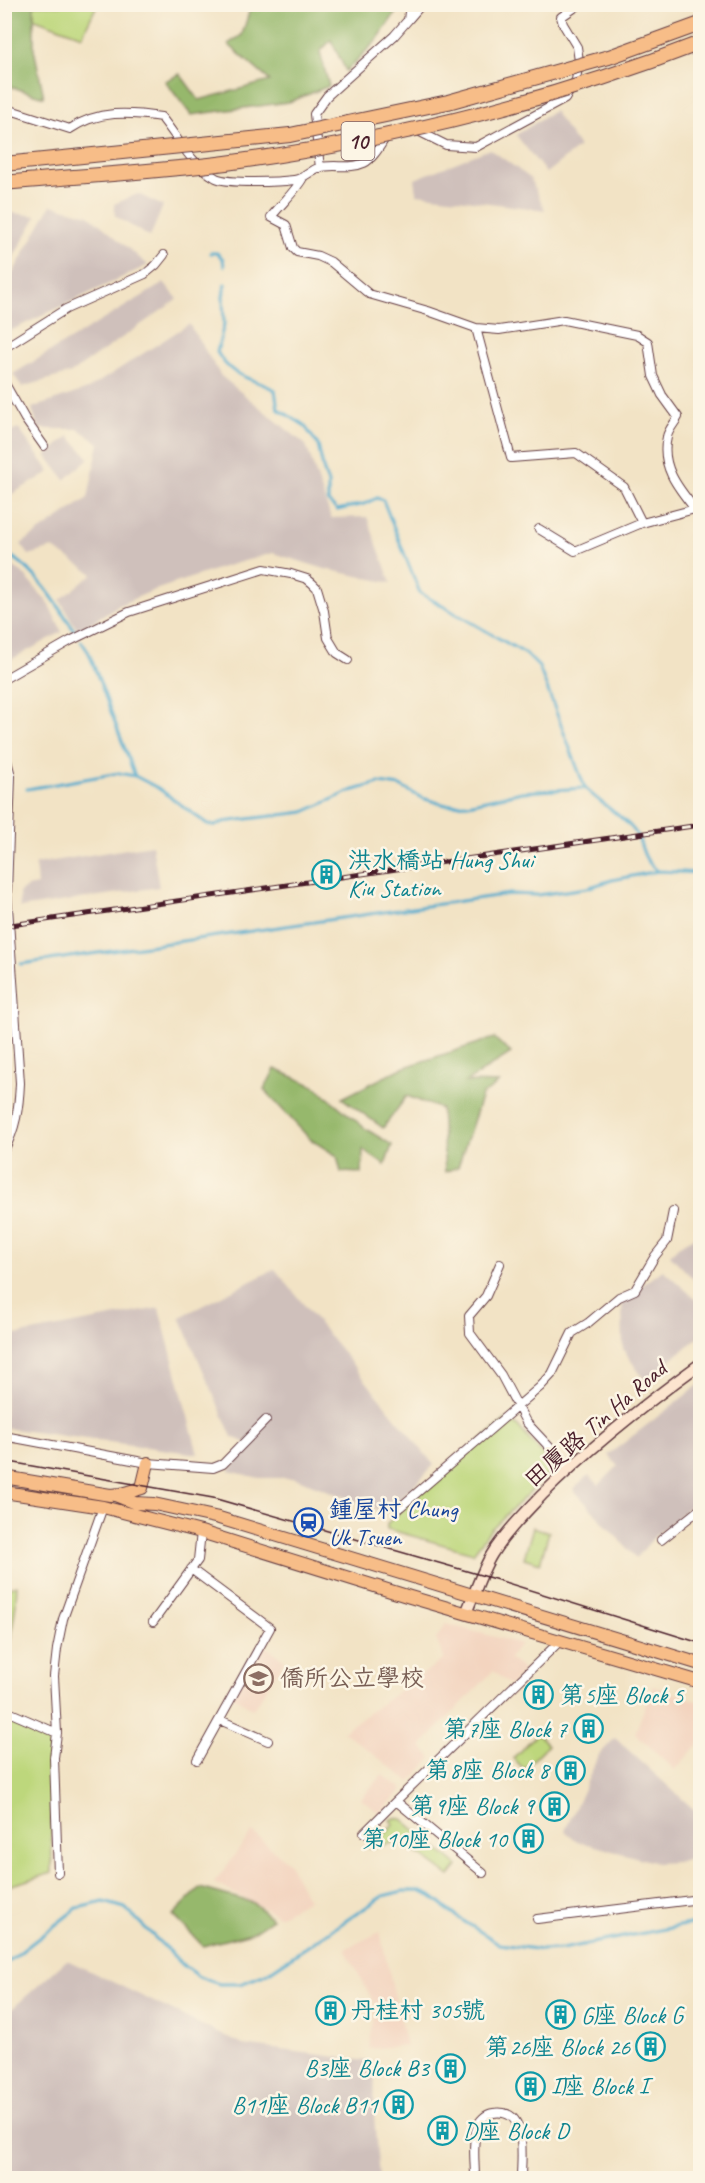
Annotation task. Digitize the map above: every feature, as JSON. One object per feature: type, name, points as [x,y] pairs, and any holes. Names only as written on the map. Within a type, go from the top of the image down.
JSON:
[{"type":"highway","name":"10","points":[[4,164],[290,135],[448,102],[609,57],[700,24]]},
{"type":"highway","name":"10","points":[[4,183],[226,163],[364,140],[442,123],[529,100],[616,74],[700,43]]},
{"type":"main road","points":[[142,1488],[148,1463]]},
{"type":"main road","points":[[4,1477],[115,1495],[135,1503],[154,1504],[240,1524],[700,1664]]},
{"type":"main road","points":[[115,1495],[142,1488]]},
{"type":"main road","points":[[142,1488],[154,1504]]},
{"type":"main road","points":[[4,1492],[103,1507],[201,1532],[700,1682]]},
{"type":"main road","points":[[201,1532],[202,1514]]},
{"type":"street","points":[[408,20],[410,4]]},
{"type":"street","points":[[320,168],[314,114],[327,96],[394,36],[422,4]]},
{"type":"street","points":[[4,108],[70,129],[96,116],[131,112],[161,117],[188,156],[218,179],[244,182],[296,180],[320,168],[350,167],[366,162],[376,153],[389,130],[398,126],[419,130],[446,145],[476,147],[565,99],[576,80],[579,61],[578,47],[561,17],[580,4]]},
{"type":"street","points":[[304,176],[271,217],[286,225],[293,248],[297,252],[318,256],[331,262],[369,294],[476,328],[499,330],[564,321],[637,334],[648,342],[653,376],[662,395],[678,417],[667,435],[665,455],[671,477],[695,509],[642,523],[575,551],[539,529]]},
{"type":"street","points":[[4,348],[66,309],[145,273],[164,255]]},
{"type":"street","points":[[476,328],[511,458],[576,453],[624,488],[642,523]]},
{"type":"street","points":[[4,382],[25,419],[44,446]]},
{"type":"street","points":[[4,679],[70,641],[129,612],[264,569],[291,574],[312,583],[324,610],[328,638],[337,653],[348,660]]},
{"type":"street","points":[[4,749],[11,776],[7,892],[20,1083],[14,1131],[4,1150]]},
{"type":"street","points":[[398,1509],[552,1374],[572,1333],[619,1297],[635,1290],[654,1256],[667,1241],[674,1211]]},
{"type":"street","points":[[500,1264],[486,1296],[469,1316],[470,1333],[501,1375],[519,1405],[526,1422],[569,1468]]},
{"type":"street","name":"田廈路 Tin Ha Road","points":[[466,1613],[488,1562],[504,1536],[569,1468],[628,1418],[700,1364]]},
{"type":"street","points":[[4,1436],[148,1463],[213,1468],[223,1464],[266,1420]]},
{"type":"street","points":[[58,1873],[54,1758],[57,1732],[54,1676],[63,1619],[103,1507]]},
{"type":"street","points":[[661,1540],[700,1509]]},
{"type":"street","points":[[153,1622],[198,1560],[201,1532]]},
{"type":"street","points":[[191,1569],[270,1628],[197,1760]]},
{"type":"street","points":[[364,1833],[560,1641]]},
{"type":"street","points":[[4,1710],[57,1732]]},
{"type":"street","points":[[219,1720],[268,1741]]},
{"type":"street","points":[[396,1801],[483,1873]]},
{"type":"street","points":[[537,1920],[700,1899]]},
{"type":"street","points":[[475,2178],[478,2123],[488,2115],[501,2113],[513,2118],[520,2129],[521,2178]]},
{"type":"shaded area","points":[[554,111],[579,147],[546,173],[516,135]]},
{"type":"shaded area","points":[[490,149],[530,178],[545,210],[417,194],[415,179]]},
{"type":"shaded area","points":[[138,194],[163,206],[150,237],[115,216],[114,204]]},
{"type":"shaded area","points":[[51,205],[89,215],[148,265],[8,332],[5,325],[5,287]]},
{"type":"shaded area","points":[[4,212],[37,216],[5,272]]},
{"type":"shaded area","points":[[164,283],[178,299],[71,373],[22,387],[13,374]]},
{"type":"shaded area","points":[[189,324],[221,376],[306,445],[331,518],[367,517],[391,583],[325,569],[273,553],[152,591],[117,606],[78,631],[60,600],[93,574],[53,548],[29,555],[21,544],[88,498],[99,443],[78,429],[38,429],[32,408],[88,389]]},
{"type":"shaded area","points":[[18,428],[50,472],[5,498],[5,435]]},
{"type":"shaded area","points":[[69,436],[89,458],[65,480],[46,455]]},
{"type":"shaded area","points":[[4,561],[22,572],[48,603],[62,632],[5,663]]},
{"type":"shaded area","points":[[152,845],[159,887],[20,908],[19,893],[27,887],[37,885],[35,864]]},
{"type":"shaded area","points":[[700,1234],[700,1286],[670,1255],[678,1246]]},
{"type":"shaded area","points":[[275,1269],[434,1465],[386,1513],[295,1478],[259,1478],[229,1471],[249,1444],[232,1437],[180,1317]]},
{"type":"shaded area","points":[[663,1270],[698,1301],[700,1300],[700,1336],[645,1381],[623,1349],[622,1300]]},
{"type":"shaded area","points":[[159,1308],[198,1454],[5,1428],[5,1337]]},
{"type":"shaded area","points":[[700,1384],[700,1498],[656,1535],[636,1558],[573,1489],[589,1475],[599,1485],[618,1466],[608,1455]]},
{"type":"shaded area","points":[[446,1624],[521,1644],[509,1658],[524,1670],[510,1685],[493,1671],[421,1746],[432,1758],[410,1782],[343,1731],[444,1659],[436,1639]]},
{"type":"shaded area","name":"僑所公立學校","points":[[265,1646],[285,1660],[253,1709],[232,1695]]},
{"type":"shaded area","points":[[653,1686],[700,1702],[700,1742],[675,1770],[635,1733]]},
{"type":"shaded area","points":[[615,1738],[700,1815],[700,1852],[695,1857],[676,1862],[657,1863],[577,1841],[565,1831],[599,1755]]},
{"type":"shaded area","points":[[382,1775],[403,1789],[380,1813],[361,1799]]},
{"type":"shaded area","points":[[252,1832],[289,1863],[308,1900],[279,1916],[214,1883]]},
{"type":"shaded area","points":[[380,1932],[406,2045],[369,2049],[375,2005],[345,1949]]},
{"type":"shaded area","points":[[67,1960],[243,2045],[375,2062],[374,2116],[379,2178],[5,2178],[5,2015]]},
{"type":"green space","points":[[269,4],[401,5],[377,40],[346,71],[331,40],[320,52],[329,86],[289,102],[191,115],[165,81],[180,74],[199,100],[270,81],[228,44],[242,35],[251,6]]},
{"type":"green space","points":[[4,5],[97,5],[82,36],[5,8]]},
{"type":"green space","points":[[4,5],[34,5],[34,49],[44,97],[5,85]]},
{"type":"green space","points":[[494,1038],[511,1053],[466,1082],[499,1083],[482,1095],[458,1167],[445,1172],[441,1109],[407,1096],[383,1128],[342,1098],[402,1068]]},
{"type":"green space","points":[[275,1069],[314,1086],[366,1129],[392,1145],[385,1165],[363,1150],[362,1173],[341,1172],[337,1156],[310,1139],[264,1090]]},
{"type":"green space","points":[[506,1419],[518,1426],[553,1467],[550,1473],[491,1529],[473,1553],[387,1529],[387,1524],[398,1512]]},
{"type":"green space","points":[[533,1527],[549,1532],[540,1563],[524,1558]]},
{"type":"green space","points":[[17,1585],[10,1642],[5,1643],[5,1588]]},
{"type":"green space","points":[[4,1718],[50,1736],[52,1873],[5,1887]]},
{"type":"green space","points":[[537,1734],[548,1745],[524,1769],[513,1758]]},
{"type":"green space","points":[[402,1819],[458,1866],[450,1876],[421,1855],[397,1842],[369,1848],[369,1834],[377,1827],[385,1834],[394,1824],[390,1820]]},
{"type":"green space","points":[[200,1888],[254,1903],[272,1919],[251,1933],[203,1946],[173,1915]]},
{"type":"waterway","points":[[210,253],[217,253],[223,259],[224,266]]},
{"type":"waterway","points":[[225,284],[224,324],[217,352],[223,361],[229,368],[243,376],[275,390],[278,409],[304,425],[318,445],[328,483],[328,502],[337,510],[364,504],[377,498],[383,500],[420,593],[526,654],[539,667],[585,788],[631,826],[648,861],[658,871]]},
{"type":"waterway","points":[[4,552],[21,563],[37,578],[75,632]]},
{"type":"waterway","points":[[81,641],[89,653],[135,776]]},
{"type":"waterway","points":[[27,789],[119,773],[135,776],[158,788],[207,824],[215,826],[223,822],[304,812],[351,791],[379,783],[400,786],[422,798],[446,805],[468,804],[522,792],[585,788]]},
{"type":"waterway","points":[[21,964],[510,894],[537,895],[587,888],[612,880],[658,871],[700,873]]},
{"type":"waterway","points":[[4,1965],[77,1908],[104,1902],[125,1908],[185,1967],[199,1977],[219,1984],[240,1984],[266,1974],[383,1896],[403,1891],[419,1891],[431,1896],[457,1917],[500,1944],[542,1950],[562,1949],[700,1922]]},
{"type":"tram line","points":[[4,1461],[213,1498],[498,1580],[700,1643]]},
{"type":"railway","points":[[4,926],[700,825]]},
{"type":"place","name":"洪水橋站 Hung Shui Kiu Station","points":[[327,874]]},
{"type":"place","name":"鍾屋村 Chung Uk Tsuen","points":[[308,1523]]},
{"type":"place","name":"僑所公立學校","points":[[259,1678]]},
{"type":"place","name":"第5座 Block 5","points":[[539,1695]]},
{"type":"place","name":"第7座 Block 7","points":[[588,1729]]},
{"type":"place","name":"第8座 Block 8","points":[[570,1770]]},
{"type":"place","name":"第9座 Block 9","points":[[555,1806]]},
{"type":"place","name":"第10座 Block 10","points":[[528,1839]]},
{"type":"place","name":"丹桂村 305號","points":[[330,2010]]},
{"type":"place","name":"G座 Block G","points":[[560,2015]]},
{"type":"place","name":"第26座 Block 26","points":[[651,2047]]},
{"type":"place","name":"B3座 Block B3","points":[[450,2068]]},
{"type":"place","name":"I座 Block I","points":[[530,2086]]},
{"type":"place","name":"B11座 Block B11","points":[[399,2105]]},
{"type":"place","name":"D座 Block D","points":[[442,2131]]}]
